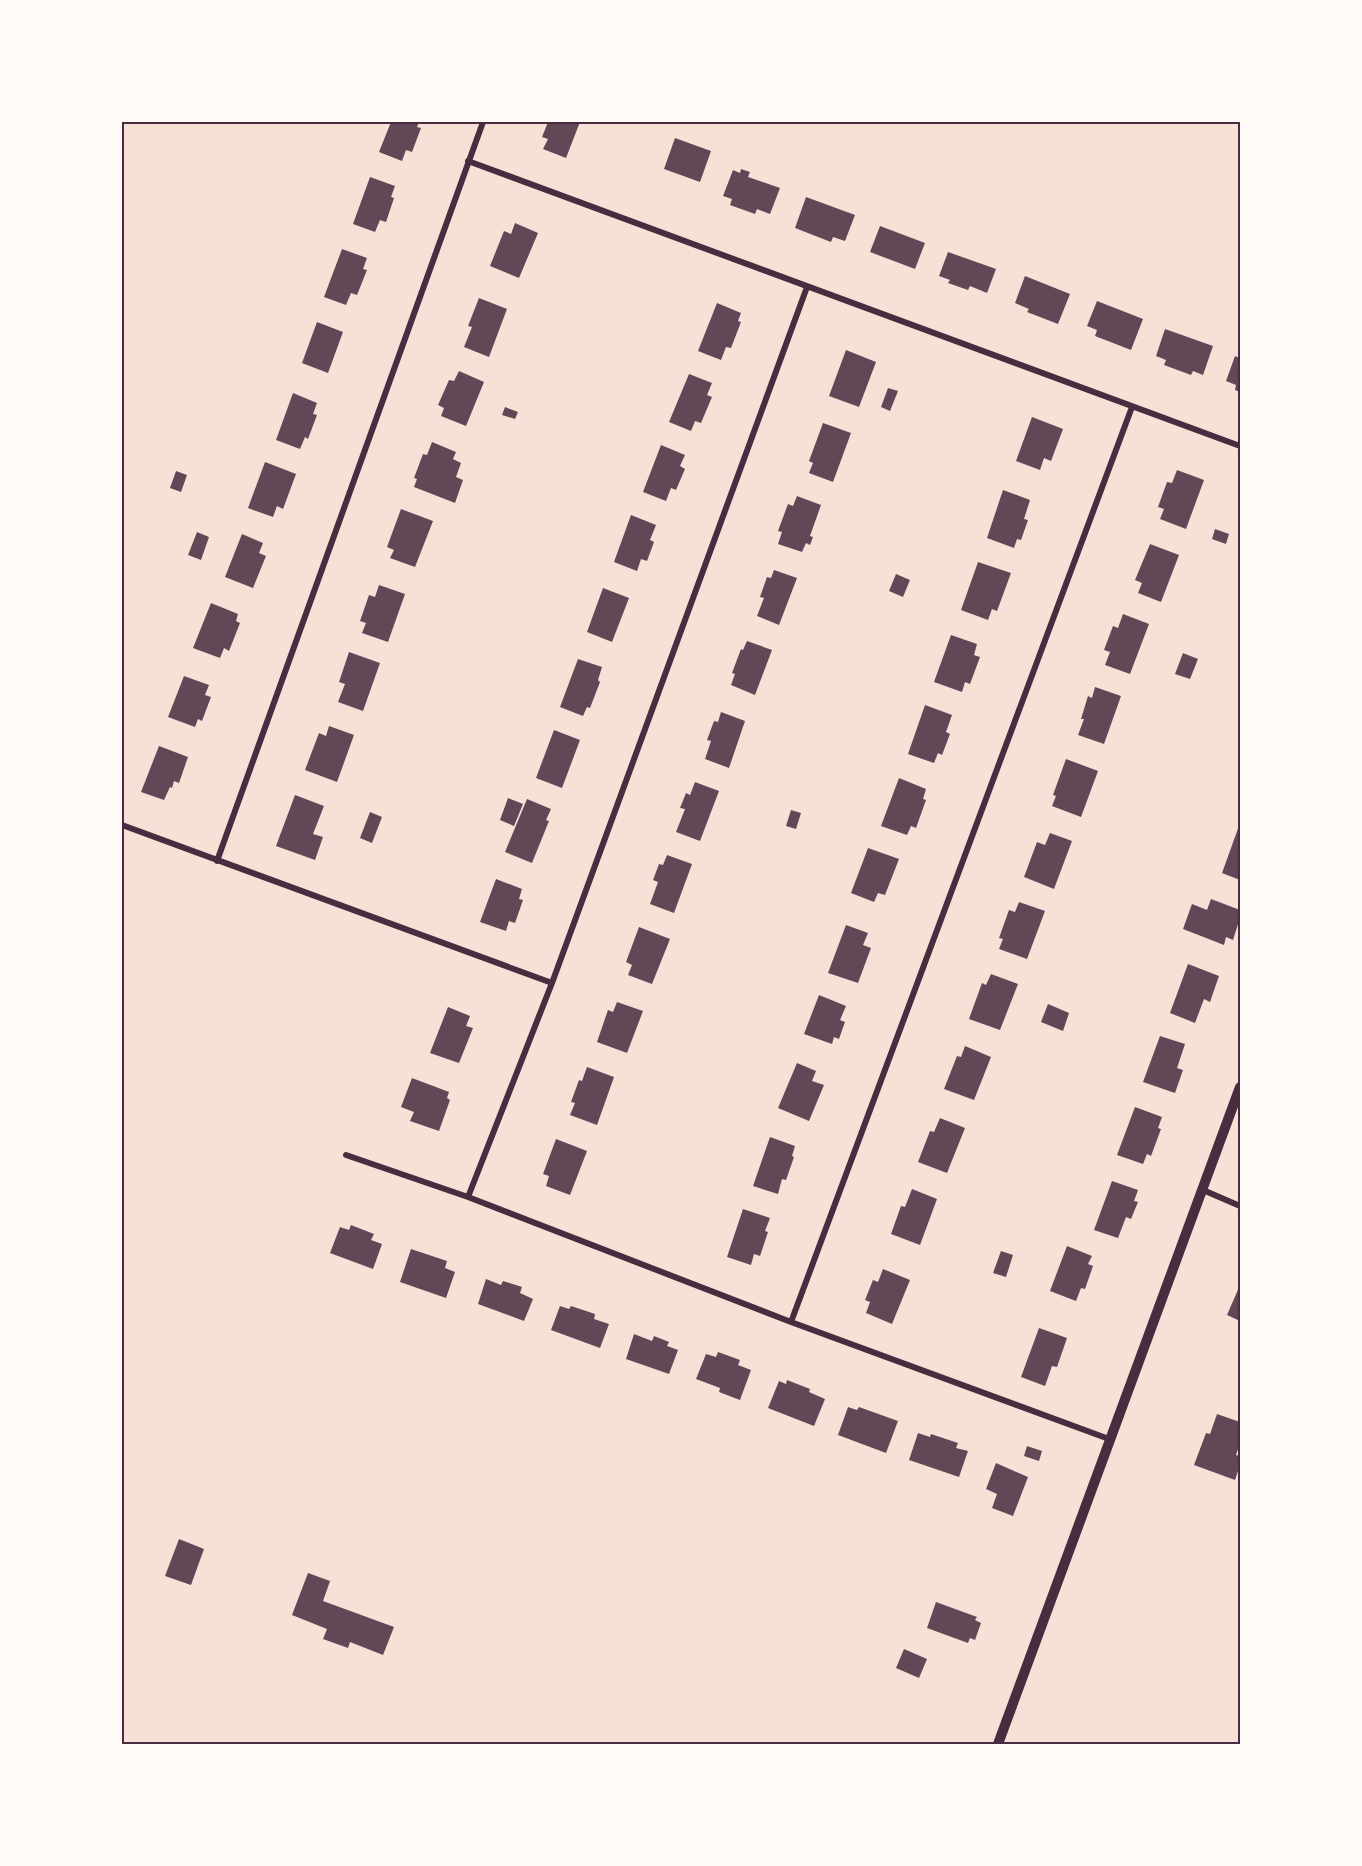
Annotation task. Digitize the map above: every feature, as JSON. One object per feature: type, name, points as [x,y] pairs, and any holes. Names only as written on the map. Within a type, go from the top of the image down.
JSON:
[{"type":"street","points":[[216,861],[483,122]]},
{"type":"street","points":[[468,161],[1240,446]]},
{"type":"street","points":[[468,1197],[552,983],[807,287]]},
{"type":"street","points":[[791,1322],[1132,407]]},
{"type":"street","points":[[122,825],[552,983]]},
{"type":"street","points":[[998,1744],[1240,1086]]},
{"type":"street","points":[[346,1155],[468,1197],[791,1322],[1110,1439]]},
{"type":"street","points":[[1203,1190],[1240,1206]]},
{"type":"building","points":[[391,122],[419,122],[417,127],[421,128],[412,152],[406,150],[402,161],[379,152]]},
{"type":"building","points":[[548,122],[580,122],[566,158],[543,149],[548,139],[542,137]]},
{"type":"building","points":[[675,138],[711,151],[700,182],[664,169]]},
{"type":"building","points":[[741,169],[750,172],[748,177],[780,188],[770,214],[757,209],[755,214],[730,205],[732,199],[723,196],[733,170],[740,173]]},
{"type":"building","points":[[370,177],[395,186],[391,197],[394,198],[386,222],[380,220],[375,232],[353,224]]},
{"type":"building","points":[[806,197],[855,215],[845,241],[833,237],[831,242],[795,228]]},
{"type":"building","points":[[515,223],[538,233],[519,278],[490,266],[504,231],[511,234]]},
{"type":"building","points":[[880,226],[925,243],[915,269],[870,252]]},
{"type":"building","points":[[342,249],[367,258],[363,269],[367,270],[357,295],[351,293],[346,305],[324,297]]},
{"type":"building","points":[[948,252],[996,269],[987,293],[970,286],[968,290],[948,283],[950,280],[939,276]]},
{"type":"building","points":[[1025,276],[1070,294],[1058,324],[1027,312],[1029,309],[1015,303]]},
{"type":"building","points":[[479,298],[507,309],[489,357],[464,347],[472,327],[468,326]]},
{"type":"building","points":[[1097,301],[1143,319],[1131,350],[1095,336],[1097,330],[1087,326]]},
{"type":"building","points":[[717,303],[741,313],[738,321],[741,322],[731,348],[726,347],[721,360],[698,351]]},
{"type":"building","points":[[317,322],[343,332],[328,373],[302,363]]},
{"type":"building","points":[[1165,329],[1213,346],[1203,375],[1193,371],[1191,375],[1164,365],[1166,360],[1156,356]]},
{"type":"building","points":[[846,350],[876,362],[859,407],[829,396]]},
{"type":"building","points":[[1235,356],[1240,358],[1240,392],[1235,390],[1236,385],[1226,381]]},
{"type":"building","points":[[459,371],[484,382],[466,426],[441,416],[444,408],[438,405],[449,380],[454,381]]},
{"type":"building","points":[[689,374],[712,383],[707,395],[712,397],[701,423],[695,421],[691,431],[669,422]]},
{"type":"building","points":[[888,388],[898,391],[890,411],[881,407]]},
{"type":"building","points":[[293,393],[317,403],[313,414],[317,415],[308,439],[305,437],[300,449],[276,440]]},
{"type":"building","points":[[505,407],[518,412],[515,419],[502,415]]},
{"type":"building","points":[[1032,417],[1063,429],[1051,461],[1044,458],[1040,470],[1016,461]]},
{"type":"building","points":[[823,423],[851,433],[833,482],[809,473],[813,463],[809,461]]},
{"type":"building","points":[[432,442],[456,452],[453,459],[461,463],[456,477],[463,480],[455,503],[414,487],[417,479],[414,478],[423,454],[427,455]]},
{"type":"building","points":[[661,445],[685,455],[680,466],[685,469],[676,490],[671,488],[666,501],[643,492]]},
{"type":"building","points":[[265,462],[296,474],[283,509],[277,506],[273,517],[248,508]]},
{"type":"building","points":[[1177,470],[1204,480],[1186,529],[1160,519],[1164,509],[1158,507],[1167,482],[1172,483]]},
{"type":"building","points":[[176,471],[187,475],[181,492],[170,488]]},
{"type":"building","points":[[1003,490],[1030,500],[1024,519],[1028,520],[1021,540],[1017,539],[1014,548],[987,538]]},
{"type":"building","points":[[797,496],[821,505],[810,536],[813,537],[810,545],[806,543],[802,552],[778,544],[782,532],[778,531],[788,504],[793,506]]},
{"type":"building","points":[[401,509],[433,521],[415,567],[390,558],[394,550],[387,547]]},
{"type":"building","points":[[631,515],[656,525],[650,540],[654,542],[647,561],[641,559],[637,571],[614,562]]},
{"type":"building","points":[[1215,529],[1229,534],[1226,544],[1212,539]]},
{"type":"building","points":[[197,532],[209,537],[201,560],[188,555]]},
{"type":"building","points":[[242,534],[263,543],[259,553],[266,556],[253,588],[225,577]]},
{"type":"building","points":[[1150,544],[1179,555],[1161,602],[1138,593],[1142,583],[1135,580]]},
{"type":"building","points":[[978,562],[1011,573],[997,611],[992,609],[988,620],[961,610]]},
{"type":"building","points":[[774,570],[797,578],[779,625],[757,616],[764,598],[760,597],[767,577],[771,578]]},
{"type":"building","points":[[896,574],[910,580],[903,597],[889,591]]},
{"type":"building","points":[[379,585],[405,594],[388,642],[362,633],[366,623],[360,621],[369,595],[375,597]]},
{"type":"building","points":[[603,588],[629,598],[612,642],[587,632]]},
{"type":"building","points":[[211,603],[238,614],[236,621],[240,623],[229,651],[224,648],[220,658],[193,648]]},
{"type":"building","points":[[1123,614],[1149,624],[1130,674],[1105,665],[1110,652],[1104,650],[1113,626],[1118,628]]},
{"type":"building","points":[[951,635],[977,644],[974,655],[980,657],[970,684],[965,682],[962,692],[934,682]]},
{"type":"building","points":[[747,641],[772,650],[755,695],[731,685],[735,674],[732,673],[741,649],[743,650]]},
{"type":"building","points":[[349,652],[380,663],[363,711],[338,702],[345,684],[339,682]]},
{"type":"building","points":[[1183,653],[1198,659],[1190,679],[1175,674]]},
{"type":"building","points":[[578,659],[602,667],[598,680],[600,682],[590,708],[587,707],[583,716],[560,707]]},
{"type":"building","points":[[184,676],[209,685],[205,695],[211,697],[202,721],[198,719],[195,727],[168,717]]},
{"type":"building","points":[[1095,687],[1121,696],[1104,744],[1078,735],[1084,719],[1081,719],[1088,696],[1092,698]]},
{"type":"building","points":[[925,705],[952,715],[946,732],[950,734],[942,755],[938,753],[934,763],[908,754]]},
{"type":"building","points":[[721,712],[745,721],[729,768],[705,759],[711,741],[707,740],[714,721],[718,722]]},
{"type":"building","points":[[329,726],[354,735],[337,782],[305,770],[319,733],[326,736]]},
{"type":"building","points":[[554,730],[580,740],[562,788],[536,778]]},
{"type":"building","points":[[159,746],[188,757],[179,783],[174,781],[164,800],[141,792]]},
{"type":"building","points":[[1066,759],[1098,771],[1081,817],[1052,806],[1056,796],[1053,795]]},
{"type":"building","points":[[899,778],[926,789],[923,799],[926,800],[916,828],[911,826],[907,835],[881,826]]},
{"type":"building","points":[[695,782],[719,791],[700,841],[676,832],[685,809],[680,808],[686,793],[690,795]]},
{"type":"building","points":[[295,795],[324,806],[313,834],[323,837],[315,860],[276,846]]},
{"type":"building","points":[[508,798],[523,804],[514,826],[500,820]]},
{"type":"building","points":[[527,799],[551,809],[546,820],[549,821],[532,863],[505,852]]},
{"type":"building","points":[[791,810],[801,813],[796,829],[786,826]]},
{"type":"building","points":[[370,812],[382,817],[372,843],[360,838]]},
{"type":"building","points":[[1240,823],[1240,880],[1222,873]]},
{"type":"building","points":[[1050,833],[1072,841],[1054,889],[1024,877],[1037,842],[1045,845]]},
{"type":"building","points":[[868,848],[899,859],[885,895],[878,893],[874,902],[851,893]]},
{"type":"building","points":[[667,855],[692,864],[674,913],[650,904],[658,882],[653,880],[659,864],[663,865]]},
{"type":"building","points":[[496,879],[522,889],[519,899],[523,900],[515,923],[509,921],[506,931],[480,922]]},
{"type":"building","points":[[1211,899],[1240,910],[1240,918],[1233,940],[1226,937],[1224,945],[1183,929],[1192,904],[1207,910]]},
{"type":"building","points":[[1019,902],[1045,911],[1027,959],[999,949],[1003,939],[999,938],[1009,910],[1015,912]]},
{"type":"building","points":[[846,925],[868,933],[863,945],[871,948],[858,983],[828,973]]},
{"type":"building","points":[[639,927],[670,939],[652,984],[628,975],[632,965],[626,962]]},
{"type":"building","points":[[1188,964],[1219,976],[1210,1002],[1204,999],[1195,1023],[1170,1013]]},
{"type":"building","points":[[991,974],[1018,984],[1000,1030],[969,1019],[982,983],[986,985]]},
{"type":"building","points":[[819,995],[846,1006],[840,1020],[845,1022],[839,1039],[834,1037],[832,1044],[804,1034]]},
{"type":"building","points":[[617,1002],[643,1011],[627,1053],[597,1042],[608,1010],[613,1012]]},
{"type":"building","points":[[1048,1004],[1069,1013],[1063,1031],[1041,1022]]},
{"type":"building","points":[[448,1007],[470,1016],[466,1026],[473,1028],[459,1063],[430,1053]]},
{"type":"building","points":[[1160,1036],[1185,1044],[1177,1068],[1183,1070],[1175,1093],[1143,1082]]},
{"type":"building","points":[[965,1046],[991,1057],[974,1100],[944,1089],[957,1056],[961,1057]]},
{"type":"building","points":[[797,1063],[816,1071],[812,1081],[824,1085],[809,1121],[778,1108]]},
{"type":"building","points":[[587,1067],[614,1077],[597,1125],[570,1115],[575,1103],[571,1102],[579,1080],[582,1081]]},
{"type":"building","points":[[412,1078],[449,1092],[447,1098],[450,1100],[439,1131],[410,1121],[414,1112],[401,1107]]},
{"type":"building","points":[[1135,1107],[1162,1117],[1158,1128],[1161,1129],[1151,1156],[1147,1154],[1143,1164],[1117,1155]]},
{"type":"building","points":[[940,1118],[965,1128],[947,1173],[918,1162],[930,1131],[934,1132]]},
{"type":"building","points":[[770,1137],[795,1146],[792,1156],[794,1157],[786,1180],[782,1179],[778,1194],[753,1186]]},
{"type":"building","points":[[556,1139],[587,1151],[570,1195],[546,1186],[549,1176],[543,1174]]},
{"type":"building","points":[[1112,1181],[1138,1190],[1134,1201],[1138,1202],[1131,1219],[1126,1217],[1118,1238],[1094,1230]]},
{"type":"building","points":[[912,1189],[937,1199],[920,1245],[891,1234],[901,1206],[905,1207]]},
{"type":"building","points":[[743,1209],[770,1218],[760,1256],[754,1254],[751,1265],[727,1257]]},
{"type":"building","points":[[351,1225],[374,1234],[371,1240],[382,1244],[373,1269],[330,1253],[340,1227],[349,1230]]},
{"type":"building","points":[[1067,1246],[1092,1256],[1088,1264],[1093,1266],[1085,1289],[1081,1288],[1076,1301],[1050,1291]]},
{"type":"building","points":[[411,1249],[447,1261],[445,1268],[455,1272],[446,1298],[400,1282]]},
{"type":"building","points":[[1001,1251],[1013,1255],[1006,1277],[993,1273]]},
{"type":"building","points":[[883,1269],[910,1280],[892,1324],[866,1313],[870,1302],[865,1300],[873,1280],[878,1282]]},
{"type":"building","points":[[486,1279],[501,1285],[503,1281],[522,1287],[520,1293],[533,1299],[524,1321],[478,1304]]},
{"type":"building","points":[[1240,1285],[1240,1321],[1227,1315]]},
{"type":"building","points":[[560,1306],[569,1309],[571,1306],[595,1314],[594,1319],[609,1324],[600,1348],[551,1330]]},
{"type":"building","points":[[1039,1328],[1067,1338],[1057,1367],[1052,1366],[1045,1386],[1021,1377]]},
{"type":"building","points":[[634,1334],[652,1341],[654,1336],[669,1342],[667,1346],[678,1350],[669,1374],[626,1359]]},
{"type":"building","points":[[718,1352],[740,1360],[738,1365],[751,1370],[740,1400],[719,1392],[720,1388],[696,1379],[706,1354],[716,1357]]},
{"type":"building","points":[[787,1380],[810,1389],[809,1392],[825,1399],[814,1426],[768,1408],[779,1381],[786,1384]]},
{"type":"building","points":[[848,1407],[857,1410],[859,1407],[898,1421],[886,1453],[838,1435]]},
{"type":"building","points":[[1217,1414],[1240,1422],[1240,1443],[1236,1455],[1240,1456],[1240,1465],[1235,1480],[1194,1465],[1206,1433],[1210,1434]]},
{"type":"building","points":[[918,1433],[930,1437],[931,1434],[958,1443],[956,1448],[968,1451],[959,1477],[909,1460]]},
{"type":"building","points":[[1027,1446],[1042,1451],[1039,1461],[1024,1456]]},
{"type":"building","points":[[996,1463],[1028,1477],[1013,1516],[992,1508],[997,1494],[986,1489]]},
{"type":"building","points":[[179,1539],[204,1549],[191,1585],[165,1576]]},
{"type":"building","points":[[308,1573],[330,1581],[323,1601],[394,1627],[383,1655],[350,1642],[348,1648],[323,1639],[327,1629],[292,1615]]},
{"type":"building","points":[[936,1602],[977,1617],[975,1620],[981,1623],[975,1640],[970,1638],[968,1643],[927,1628]]},
{"type":"building","points":[[904,1649],[927,1659],[919,1678],[896,1668]]}]
